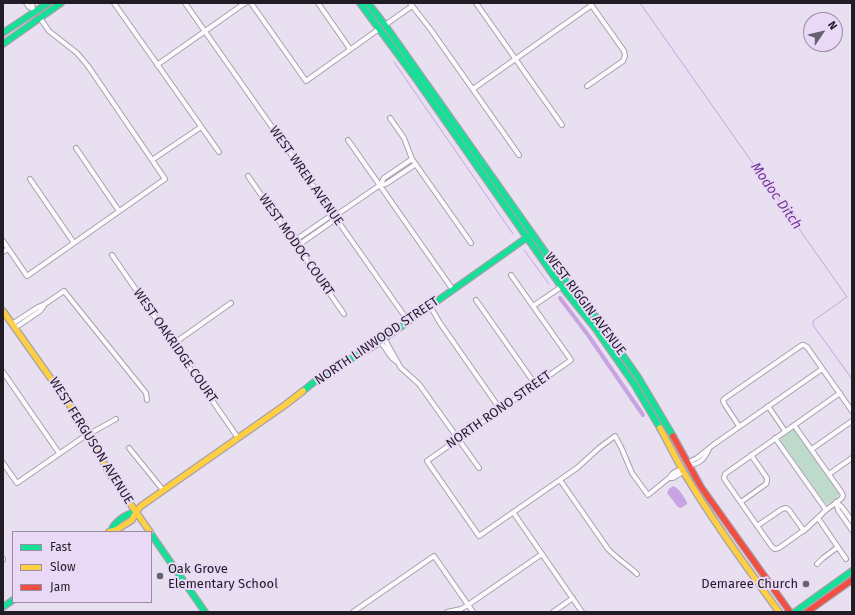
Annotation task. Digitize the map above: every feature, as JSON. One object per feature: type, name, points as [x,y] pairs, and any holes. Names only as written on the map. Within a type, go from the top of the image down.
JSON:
[{"type":"main road","points":[[3,33],[34,10],[48,3]]},
{"type":"main road","points":[[40,18],[40,14],[43,11],[55,3]]},
{"type":"main road","points":[[3,44],[61,3]]},
{"type":"main road","name":"WEST RIGGIN AVENUE","points":[[360,3],[423,89],[561,287],[596,331],[634,384],[658,424],[683,471],[728,541],[779,612]]},
{"type":"main road","points":[[364,3],[380,24],[385,25]]},
{"type":"main road","name":"WEST RIGGIN AVENUE","points":[[368,3],[416,67],[565,280],[596,317],[638,377],[667,425],[688,465],[715,507],[790,612]]},
{"type":"main road","points":[[16,34],[17,30],[36,16],[34,10]]},
{"type":"main road","points":[[379,29],[386,32],[410,64],[416,67]]},
{"type":"main road","name":"NORTH LINWOOD STREET","points":[[110,531],[113,526],[128,514],[136,512],[141,506],[293,399],[327,372],[382,340],[533,234]]},
{"type":"main road","name":"WEST FERGUSON AVENUE","points":[[3,311],[66,398],[89,434],[107,469],[149,531]]},
{"type":"main road","points":[[658,424],[666,432],[685,465],[688,465]]},
{"type":"main road","points":[[683,471],[685,470],[688,473],[706,501],[715,507]]},
{"type":"main road","name":"WEST FERGUSON AVENUE","points":[[152,536],[205,612]]},
{"type":"main road","points":[[795,612],[852,571]]},
{"type":"main road","points":[[807,612],[852,580]]},
{"type":"main road","points":[[3,607],[12,601]]},
{"type":"street","points":[[26,3],[34,10]]},
{"type":"street","points":[[32,3],[34,10]]},
{"type":"street","points":[[114,3],[219,152]]},
{"type":"street","name":"WEST WREN AVENUE","points":[[185,3],[408,321]]},
{"type":"street","points":[[157,65],[245,3]]},
{"type":"street","points":[[251,3],[306,81],[379,29]]},
{"type":"street","points":[[318,3],[350,49]]},
{"type":"street","points":[[476,3],[562,125]]},
{"type":"street","points":[[385,25],[411,4],[431,30],[519,156]]},
{"type":"street","points":[[473,90],[591,4],[624,51],[625,56],[623,61],[586,86]]},
{"type":"street","points":[[3,241],[27,276],[165,179],[88,66],[77,53],[49,31],[40,18]]},
{"type":"street","points":[[390,118],[404,138],[412,159],[471,243]]},
{"type":"street","points":[[152,160],[201,127]]},
{"type":"street","points":[[348,140],[453,290]]},
{"type":"street","points":[[76,148],[119,211]]},
{"type":"street","points":[[380,185],[384,178],[412,159]]},
{"type":"street","points":[[297,246],[332,221],[335,216],[380,185],[386,184],[416,164]]},
{"type":"street","name":"WEST MODOC COURT","points":[[248,176],[344,314]]},
{"type":"street","points":[[30,179],[74,243]]},
{"type":"street","points":[[294,241],[329,217],[335,216]]},
{"type":"street","points":[[3,252],[8,249]]},
{"type":"street","name":"WEST OAKRIDGE COURT","points":[[112,255],[238,438]]},
{"type":"street","points":[[511,275],[533,306],[561,287]]},
{"type":"street","points":[[14,326],[38,307],[64,291],[146,393],[147,400]]},
{"type":"street","points":[[476,300],[536,384]]},
{"type":"street","points":[[174,344],[231,303]]},
{"type":"street","points":[[430,306],[440,323],[500,409]]},
{"type":"street","name":"NORTH RONO STREET","points":[[513,512],[479,536],[427,461],[571,360],[533,306]]},
{"type":"street","points":[[382,340],[392,358],[424,390],[479,468]]},
{"type":"street","points":[[739,426],[723,401],[794,350],[804,345],[807,346],[852,411]]},
{"type":"street","points":[[688,465],[702,457],[709,449],[739,426],[822,369]]},
{"type":"street","points":[[3,372],[59,453]]},
{"type":"street","points":[[794,425],[843,496],[804,531],[779,548],[775,549],[772,547],[740,502],[725,480],[724,476],[751,455],[785,431],[840,393]]},
{"type":"street","points":[[768,406],[785,431]]},
{"type":"street","points":[[3,463],[17,483],[59,453],[116,419]]},
{"type":"street","points":[[812,449],[852,421]]},
{"type":"street","points":[[582,612],[513,512],[582,464],[598,448],[614,436],[621,447],[632,473],[648,495],[678,470],[683,471]]},
{"type":"street","points":[[775,438],[826,510]]},
{"type":"street","points":[[129,448],[163,490]]},
{"type":"street","points":[[740,502],[766,484],[767,481],[767,478],[751,455]]},
{"type":"street","points":[[829,474],[852,458]]},
{"type":"street","points":[[560,480],[608,549],[637,574]]},
{"type":"street","points":[[836,502],[838,510],[851,523],[852,530]]},
{"type":"street","points":[[757,526],[782,509],[786,508],[804,531]]},
{"type":"street","points":[[818,518],[846,559]]},
{"type":"street","points":[[817,564],[838,547]]},
{"type":"street","points":[[447,612],[461,609],[468,605],[542,554]]},
{"type":"street","points":[[354,612],[434,556],[472,612]]},
{"type":"street","points":[[553,612],[572,598]]},
{"type":"green space","points":[[793,429],[839,493],[838,497],[828,504],[825,503],[781,441],[781,436]]},
{"type":"shaded area","points":[[673,486],[679,491],[687,502],[687,504],[681,508],[678,507],[667,493]]},
{"type":"waterway","name":"Modoc Ditch","points":[[640,3],[847,297],[813,321],[813,325],[852,379]]},
{"type":"waterway","points":[[394,62],[513,234]]},
{"type":"waterway","points":[[524,250],[549,284]]},
{"type":"waterway","points":[[560,298],[588,335],[643,415]]},
{"type":"traffic: fast","points":[[3,33],[48,3]]},
{"type":"traffic: fast","points":[[3,44],[61,3]]},
{"type":"traffic: fast","points":[[360,3],[414,76],[558,282],[595,328],[634,384],[660,428]]},
{"type":"traffic: fast","points":[[368,3],[565,280],[596,317],[638,377],[673,436]]},
{"type":"traffic: fast","points":[[303,391],[324,374],[375,345],[529,236]]},
{"type":"traffic: fast","points":[[111,531],[121,518],[136,512]]},
{"type":"traffic: fast","points":[[152,535],[205,612]]},
{"type":"traffic: fast","points":[[795,612],[852,571]]},
{"type":"traffic: fast","points":[[3,607],[12,601]]},
{"type":"traffic: slow","points":[[3,311],[76,414],[89,434],[109,473],[149,531]]},
{"type":"traffic: slow","points":[[112,531],[132,520],[141,506],[303,391]]},
{"type":"traffic: slow","points":[[660,428],[683,471],[706,507],[779,612]]},
{"type":"traffic: jam","points":[[673,436],[701,487],[790,612]]},
{"type":"traffic: jam","points":[[807,612],[852,580]]},
{"type":"place","name":"Oak Grove Elementary School","points":[[160,576]]},
{"type":"place","name":"Demaree Church","points":[[806,584]]}]
